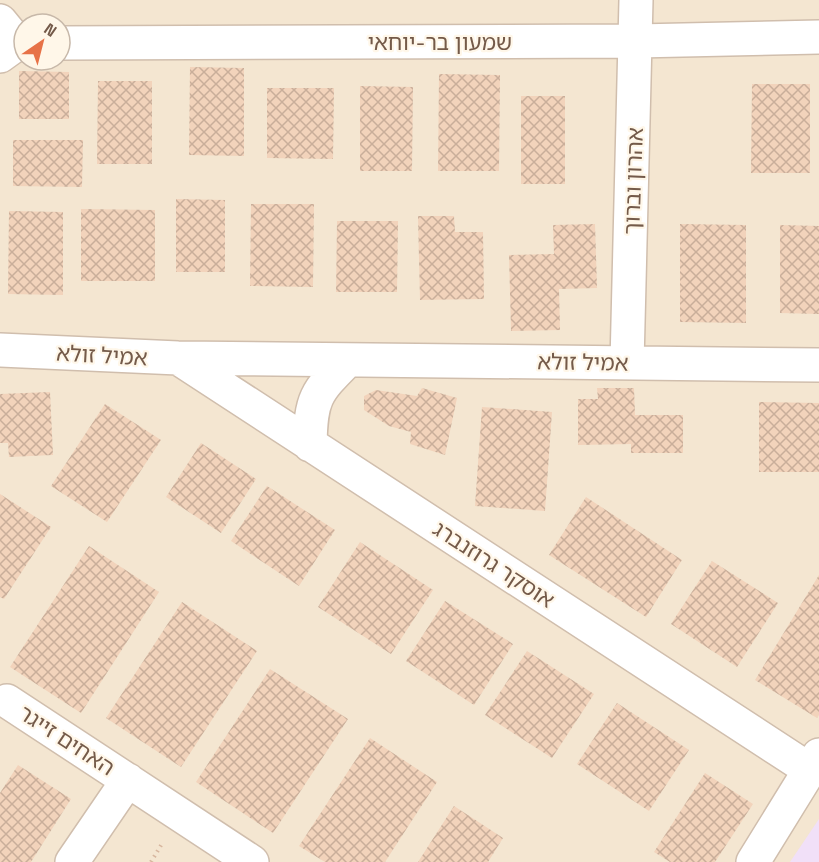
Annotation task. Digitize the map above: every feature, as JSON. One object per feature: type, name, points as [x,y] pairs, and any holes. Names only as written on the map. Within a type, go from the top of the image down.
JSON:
[{"type":"street","name":"אהרון וברוך","points":[[627,363],[637,41],[636,0]]},
{"type":"street","name":"שמעון בר-יוחאי","points":[[72,43],[637,41],[819,37]]},
{"type":"street","name":"אמיל זולא","points":[[0,350],[178,358],[819,365]]},
{"type":"street","name":"אוסקר גרוזנברג","points":[[178,358],[310,445],[814,762]]},
{"type":"street","points":[[310,445],[311,410],[324,384],[348,360]]},
{"type":"street","name":"האחים זייגר","points":[[6,700],[252,862]]},
{"type":"street","points":[[753,862],[814,762]]},
{"type":"street","name":"האחים זייגר","points":[[72,862],[128,780]]},
{"type":"shaded area","points":[[0,0],[819,0],[819,862],[0,862]]},
{"type":"shaded area","points":[[819,819],[819,862],[790,862]]},
{"type":"building","points":[[190,67],[244,68],[244,156],[189,155]]},
{"type":"building","points":[[19,72],[69,72],[69,119],[19,119]]},
{"type":"building","points":[[439,74],[500,75],[499,171],[438,171]]},
{"type":"building","points":[[98,81],[152,81],[152,164],[97,164]]},
{"type":"building","points":[[752,84],[810,84],[810,173],[751,173]]},
{"type":"building","points":[[360,86],[413,87],[412,171],[360,171]]},
{"type":"building","points":[[267,88],[334,88],[333,159],[267,158]]},
{"type":"building","points":[[521,96],[565,96],[565,184],[521,184]]},
{"type":"building","points":[[13,140],[83,140],[82,187],[13,186]]},
{"type":"building","points":[[176,199],[225,200],[225,272],[176,272]]},
{"type":"building","points":[[251,204],[314,204],[313,287],[250,286]]},
{"type":"building","points":[[81,209],[155,210],[155,281],[81,281]]},
{"type":"building","points":[[9,211],[63,212],[63,295],[8,294]]},
{"type":"building","points":[[418,216],[454,216],[455,232],[483,232],[484,299],[420,300]]},
{"type":"building","points":[[337,221],[398,221],[397,292],[336,292]]},
{"type":"building","points":[[595,224],[597,288],[559,289],[560,330],[511,331],[509,255],[554,254],[553,225]]},
{"type":"building","points":[[680,224],[746,225],[746,323],[680,322]]},
{"type":"building","points":[[780,225],[819,226],[819,314],[780,313]]},
{"type":"building","points":[[422,388],[457,398],[445,455],[410,444],[411,432],[389,426],[364,410],[364,396],[376,390],[417,396]]},
{"type":"building","points":[[597,388],[634,388],[635,415],[683,415],[683,453],[631,453],[631,444],[578,445],[578,399],[598,399]]},
{"type":"building","points":[[50,392],[53,455],[9,457],[8,443],[0,443],[0,394]]},
{"type":"building","points":[[759,402],[819,403],[819,472],[759,472]]},
{"type":"building","points":[[105,404],[161,440],[107,522],[51,486]]},
{"type":"building","points":[[482,407],[552,412],[545,511],[475,506]]},
{"type":"building","points":[[201,443],[256,479],[221,533],[166,497]]},
{"type":"building","points":[[267,486],[335,530],[299,586],[231,541]]},
{"type":"building","points":[[0,494],[51,527],[4,599],[0,597]]},
{"type":"building","points":[[586,497],[682,560],[646,617],[549,555]]},
{"type":"building","points":[[360,542],[433,590],[391,654],[318,607]]},
{"type":"building","points":[[89,546],[159,592],[81,713],[10,667]]},
{"type":"building","points":[[712,561],[778,603],[737,667],[671,624]]},
{"type":"building","points":[[819,575],[819,715],[817,718],[755,680]]},
{"type":"building","points":[[445,601],[513,644],[474,705],[406,661]]},
{"type":"building","points":[[182,602],[257,651],[181,767],[106,718]]},
{"type":"building","points":[[527,651],[594,694],[552,758],[485,715]]},
{"type":"building","points":[[270,669],[348,719],[273,833],[196,782]]},
{"type":"building","points":[[617,703],[689,750],[649,811],[577,764]]},
{"type":"building","points":[[370,738],[437,782],[385,862],[325,862],[299,846]]},
{"type":"building","points":[[18,765],[71,799],[31,862],[0,862],[0,793]]},
{"type":"building","points":[[705,773],[753,804],[715,862],[670,862],[654,852]]},
{"type":"building","points":[[454,806],[503,838],[488,862],[418,862]]}]
